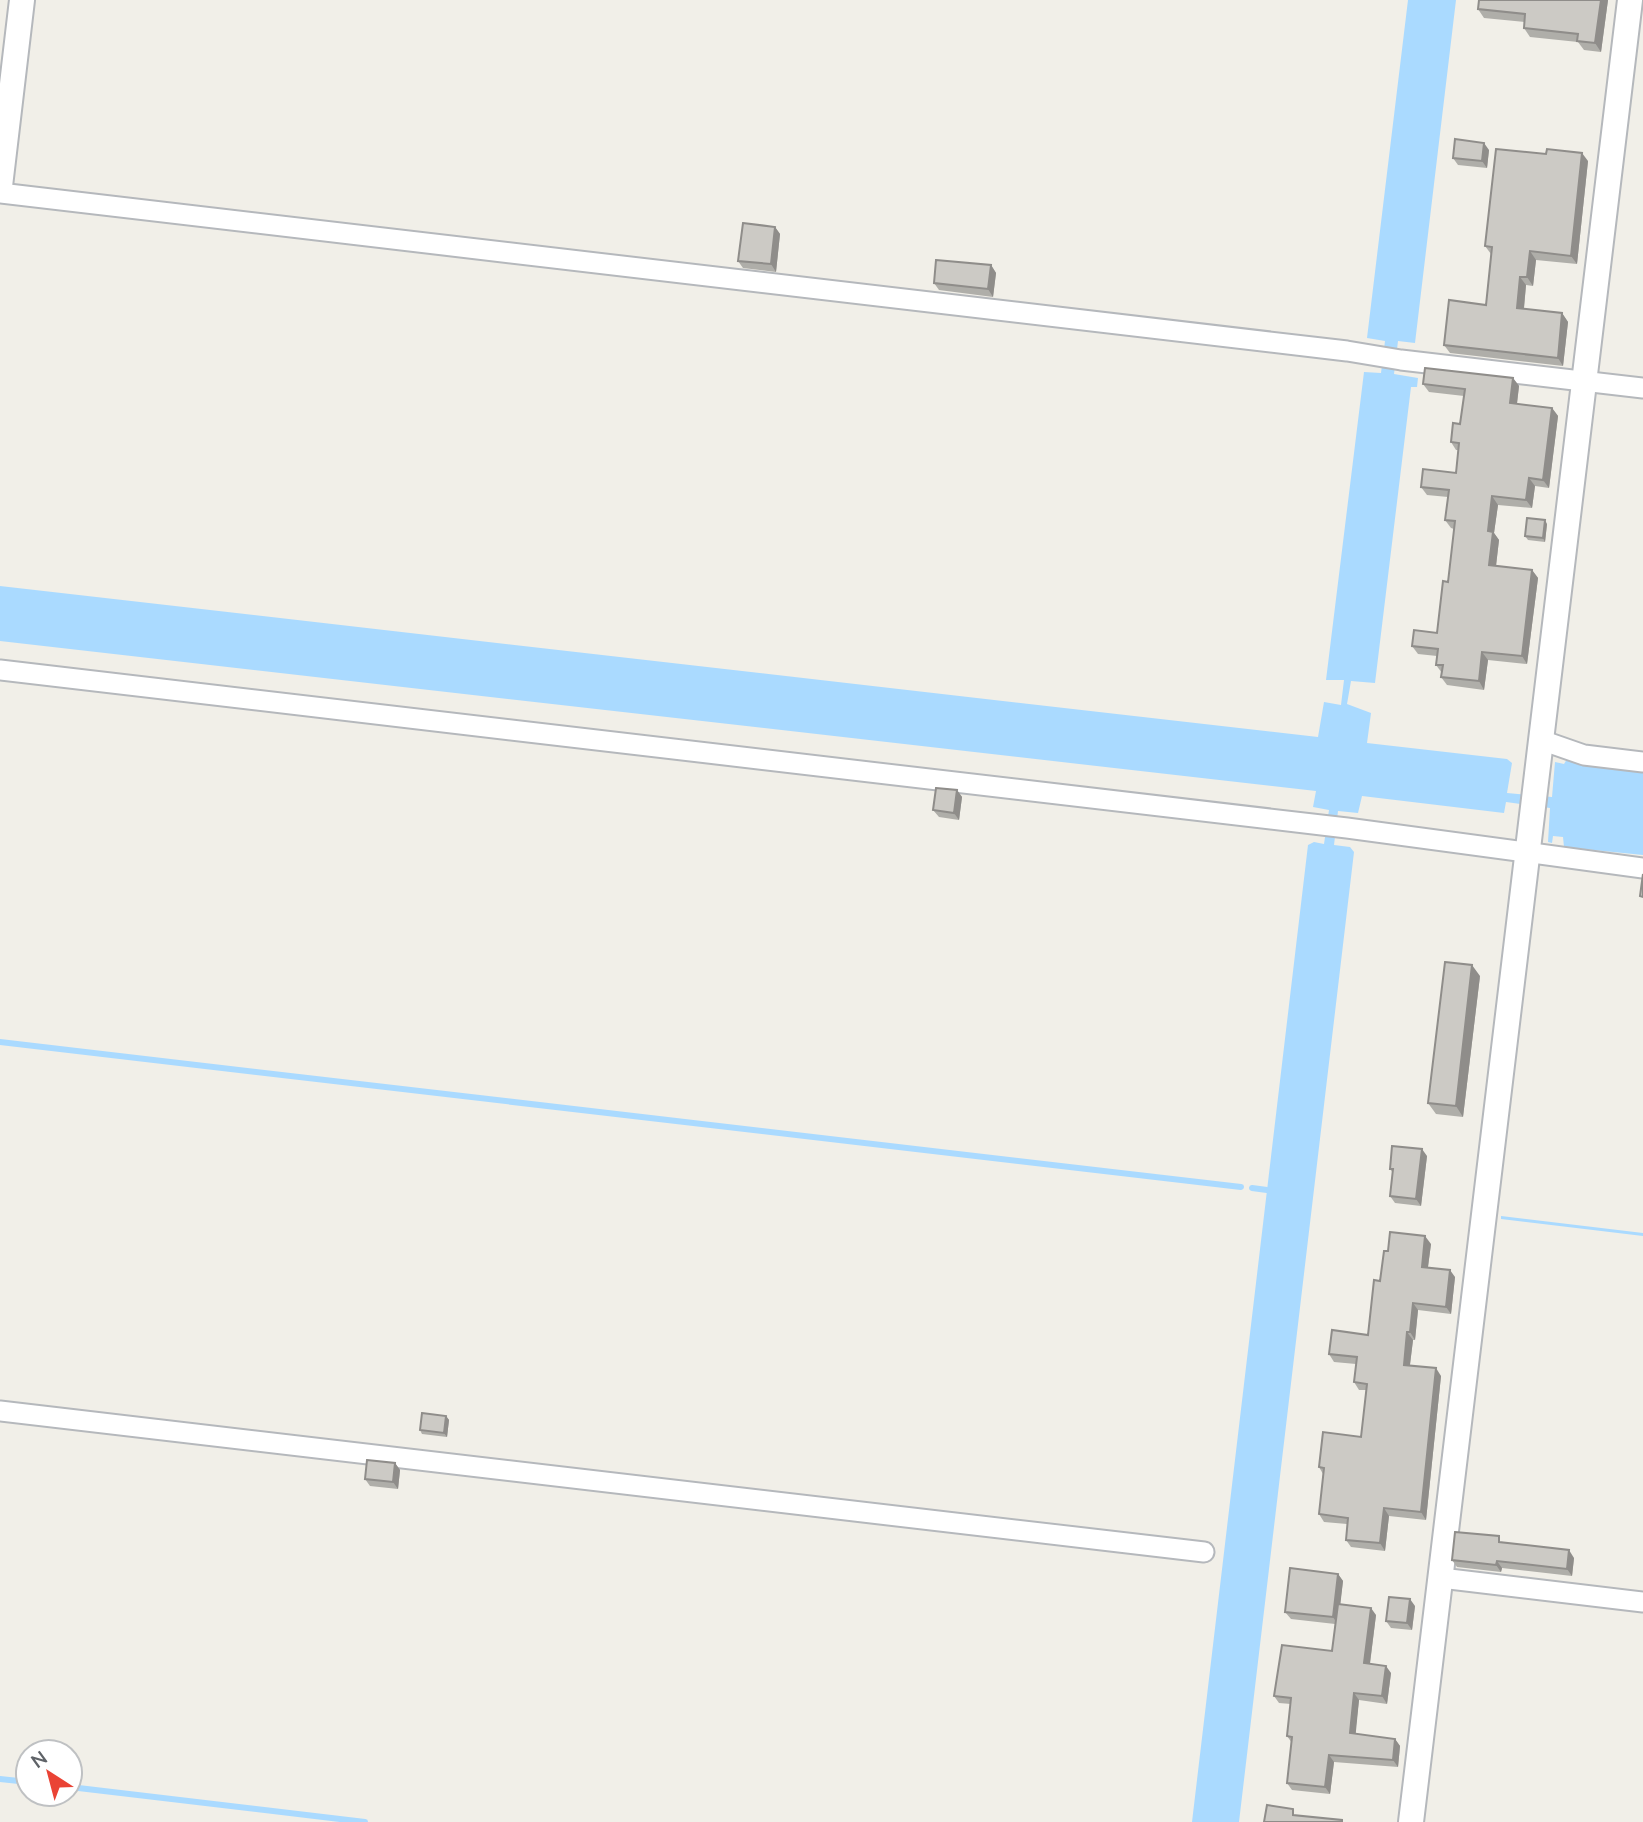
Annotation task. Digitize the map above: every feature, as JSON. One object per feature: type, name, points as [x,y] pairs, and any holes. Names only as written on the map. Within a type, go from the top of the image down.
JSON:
[{"type":"street","points":[[0,186],[22,0]]},
{"type":"street","points":[[1411,1822],[1630,0]]},
{"type":"street","points":[[0,193],[1643,388]]},
{"type":"street","points":[[0,670],[1347,828],[1643,868]]},
{"type":"street","points":[[1541,740],[1584,755],[1643,762]]},
{"type":"street","points":[[0,1410],[1204,1552]]},
{"type":"street","points":[[1441,1578],[1643,1602]]},
{"type":"water","points":[[1408,0],[1456,0],[1415,343],[1398,341],[1394,374],[1418,378],[1417,387],[1411,387],[1375,683],[1351,681],[1347,704],[1371,713],[1367,743],[1507,759],[1512,763],[1507,793],[1552,797],[1555,762],[1564,764],[1567,759],[1643,771],[1643,855],[1564,847],[1563,837],[1553,836],[1552,843],[1548,842],[1550,808],[1506,802],[1504,813],[1362,796],[1358,813],[1338,811],[1334,845],[1350,847],[1354,852],[1239,1822],[1192,1822],[1308,845],[1314,842],[1324,844],[1329,810],[1313,807],[1316,791],[0,641],[0,586],[1318,737],[1324,702],[1341,705],[1344,680],[1326,680],[1364,372],[1381,373],[1385,341],[1367,338]]},
{"type":"water","points":[[1501,1216],[1643,1233],[1643,1236],[1501,1219]]},
{"type":"building","points":[[1479,0],[1601,0],[1595,43],[1577,41],[1578,34],[1524,28],[1525,14],[1478,9]]},
{"type":"building","points":[[1455,139],[1484,143],[1482,161],[1453,158]]},
{"type":"building","points":[[1496,149],[1546,154],[1547,149],[1582,153],[1571,256],[1530,251],[1527,277],[1520,277],[1517,308],[1562,313],[1558,358],[1444,345],[1449,300],[1486,305],[1492,247],[1485,246]]},
{"type":"building","points":[[743,223],[775,227],[771,264],[738,261]]},
{"type":"building","points":[[936,260],[991,265],[988,289],[934,283]]},
{"type":"building","points":[[1425,368],[1513,378],[1510,403],[1552,408],[1543,480],[1529,478],[1526,500],[1492,496],[1488,531],[1493,532],[1489,565],[1532,570],[1522,656],[1482,652],[1479,681],[1441,677],[1443,665],[1436,665],[1438,649],[1412,646],[1414,630],[1437,633],[1443,581],[1448,582],[1455,521],[1445,520],[1449,490],[1421,487],[1423,469],[1456,473],[1459,443],[1451,442],[1453,423],[1460,424],[1465,389],[1423,384]]},
{"type":"building","points":[[1527,518],[1545,520],[1543,538],[1525,536]]},
{"type":"building","points":[[936,788],[957,790],[954,813],[933,810]]},
{"type":"building","points":[[1643,874],[1643,897],[1640,896]]},
{"type":"building","points":[[1445,962],[1472,965],[1456,1106],[1428,1103]]},
{"type":"building","points":[[1392,1146],[1422,1149],[1416,1199],[1390,1196]]},
{"type":"building","points":[[1390,1232],[1425,1236],[1422,1267],[1450,1270],[1446,1307],[1413,1303],[1410,1332],[1407,1332],[1404,1365],[1436,1368],[1421,1512],[1384,1508],[1380,1543],[1346,1540],[1348,1518],[1319,1514],[1324,1468],[1319,1467],[1323,1432],[1361,1437],[1367,1384],[1354,1382],[1357,1357],[1329,1354],[1332,1330],[1368,1335],[1374,1280],[1380,1281]]},
{"type":"building","points":[[422,1413],[446,1416],[444,1433],[420,1430]]},
{"type":"building","points":[[367,1460],[395,1463],[393,1482],[365,1479]]},
{"type":"building","points":[[1455,1532],[1499,1536],[1499,1542],[1569,1550],[1567,1569],[1497,1561],[1496,1565],[1452,1560]]},
{"type":"building","points":[[1290,1568],[1338,1574],[1333,1617],[1285,1612]]},
{"type":"building","points":[[1389,1597],[1410,1599],[1407,1623],[1386,1621]]},
{"type":"building","points":[[1338,1604],[1371,1608],[1364,1663],[1386,1666],[1382,1696],[1354,1693],[1350,1733],[1395,1739],[1393,1760],[1329,1755],[1325,1787],[1287,1783],[1292,1737],[1287,1736],[1291,1698],[1274,1696],[1282,1645],[1332,1651]]},
{"type":"building","points":[[1267,1805],[1293,1809],[1293,1815],[1342,1822],[1264,1822]]},
{"type":"waterway","points":[[0,1042],[1241,1187]]},
{"type":"waterway","points":[[1252,1188],[1267,1190]]},
{"type":"waterway","points":[[0,1779],[14,1780]]},
{"type":"waterway","points":[[84,1789],[365,1822]]}]
